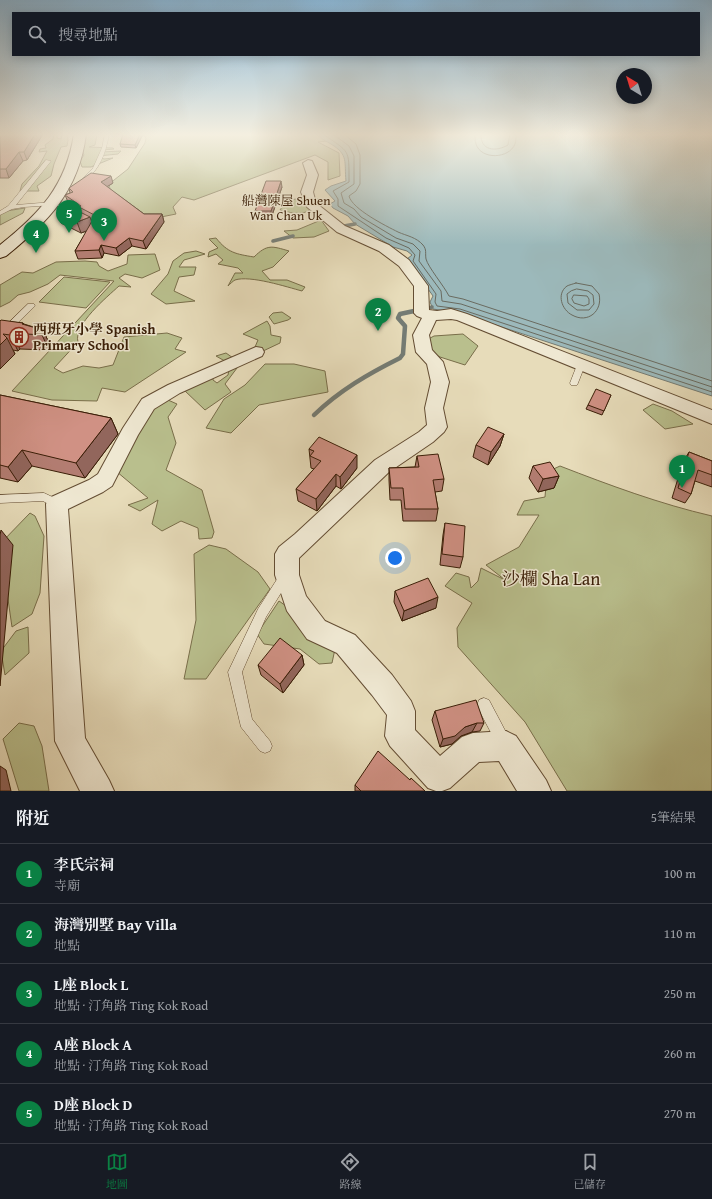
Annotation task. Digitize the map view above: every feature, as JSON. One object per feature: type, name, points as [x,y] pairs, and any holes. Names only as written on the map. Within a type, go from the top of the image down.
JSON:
[{"type":"main road","points":[[0,253],[57,205],[72,171]]},
{"type":"street","points":[[313,171],[314,176],[307,192],[311,205],[341,229],[384,248],[404,263],[420,286],[424,310],[421,335],[424,352],[435,362],[440,382],[434,408],[437,427],[426,437],[382,466],[315,530],[287,554],[287,575],[296,604],[316,630],[346,644],[382,685],[401,711],[400,736],[439,777],[473,748],[506,746],[535,791]]},
{"type":"street","points":[[424,310],[437,316],[451,314],[457,316],[521,340],[712,417]]},
{"type":"street","points":[[98,791],[70,741],[57,504],[96,486],[105,480],[130,433],[148,404],[174,389],[256,352]]},
{"type":"lane","points":[[0,214],[10,208],[40,171]]},
{"type":"lane","points":[[84,181],[93,171]]},
{"type":"lane","points":[[0,210],[24,205],[57,205],[84,220]]},
{"type":"lane","points":[[0,335],[31,306]]},
{"type":"lane","points":[[574,383],[581,365]]},
{"type":"lane","points":[[0,499],[44,497],[57,504]]},
{"type":"lane","points":[[265,746],[246,722],[235,672],[262,613],[287,575]]},
{"type":"lane","points":[[484,705],[506,746]]},
{"type":"green space","points":[[34,171],[52,171],[51,176],[37,186],[39,191],[20,191],[22,184]]},
{"type":"green space","points":[[126,171],[272,171],[194,200],[182,197],[173,207],[176,214],[161,217],[142,215],[110,189],[109,184]]},
{"type":"green space","points":[[328,171],[340,171],[340,176],[328,180]]},
{"type":"green space","points":[[323,199],[308,211],[303,213],[280,210],[287,200]]},
{"type":"green space","points":[[25,208],[23,213],[0,225],[0,212]]},
{"type":"green space","points":[[321,220],[329,231],[314,237],[293,238],[284,231],[297,230]]},
{"type":"green space","points":[[216,238],[229,250],[237,254],[248,256],[254,257],[266,248],[270,247],[289,251],[273,267],[262,271],[270,280],[287,280],[305,287],[302,291],[250,279],[235,280],[228,286],[235,273],[243,273],[238,268],[218,264],[223,260],[216,254],[208,257],[209,252],[218,248],[209,239]]},
{"type":"green space","points":[[196,251],[205,254],[184,260],[179,267],[196,267],[194,275],[179,277],[174,291],[195,301],[166,304],[151,294],[168,274],[173,261],[184,253]]},
{"type":"green space","points":[[155,254],[160,270],[142,278],[125,274],[119,278],[131,287],[119,286],[99,304],[81,328],[78,335],[78,342],[54,368],[63,373],[83,366],[99,368],[113,365],[124,337],[167,333],[182,338],[175,349],[186,352],[125,392],[102,388],[97,401],[52,400],[12,391],[114,281],[60,275],[48,284],[30,292],[18,295],[10,302],[0,307],[0,285],[22,272],[33,273],[56,262],[97,262],[99,266],[108,271],[127,264],[128,255]]},
{"type":"green space","points":[[64,277],[110,282],[86,308],[39,302]]},
{"type":"green space","points":[[282,312],[291,318],[274,324],[269,317],[273,313]]},
{"type":"green space","points":[[267,321],[270,326],[271,335],[281,337],[280,343],[261,352],[255,347],[258,340],[243,334]]},
{"type":"green space","points":[[463,334],[478,346],[465,365],[440,357],[417,345],[434,336]]},
{"type":"green space","points":[[226,353],[236,360],[237,368],[225,384],[231,392],[205,410],[184,390],[212,372],[213,380],[217,383],[228,375],[230,364],[216,356]]},
{"type":"green space","points":[[265,364],[294,364],[325,371],[328,392],[259,405],[231,433],[206,428],[224,399],[245,385]]},
{"type":"green space","points":[[168,400],[177,404],[168,417],[176,443],[166,470],[202,490],[214,532],[212,538],[199,539],[198,528],[181,521],[162,531],[152,524],[158,500],[140,511],[128,505],[148,498],[110,466],[146,407]]},
{"type":"green space","points":[[653,404],[672,411],[693,424],[665,429],[643,410]]},
{"type":"green space","points":[[560,466],[654,500],[712,516],[712,791],[567,791],[525,722],[458,647],[457,628],[472,603],[445,586],[456,573],[469,577],[471,588],[478,581],[481,568],[505,580],[486,565],[519,547],[539,515],[517,515],[524,501],[545,497],[547,472]]},
{"type":"green space","points":[[30,513],[35,516],[44,536],[40,593],[32,614],[12,627],[0,544]]},
{"type":"green space","points":[[209,545],[226,549],[258,572],[270,589],[206,679],[184,679],[196,620],[194,554]]},
{"type":"green space","points":[[279,601],[292,610],[335,649],[332,663],[319,664],[300,649],[264,644],[257,634]]},
{"type":"green space","points":[[28,627],[29,653],[5,675],[1,651],[16,631]]},
{"type":"green space","points":[[19,723],[34,726],[42,746],[49,791],[19,791],[3,739]]},
{"type":"water","points":[[345,171],[712,171],[712,396],[459,313],[433,309],[430,302],[433,296],[407,259],[412,255],[407,251],[393,247],[355,224],[348,216],[333,208],[330,204],[335,201],[325,190],[331,186],[346,181]]},
{"type":"building","points":[[91,173],[111,176],[101,182],[144,214],[162,214],[143,241],[129,238],[116,248],[101,245],[99,250],[75,251],[92,221],[99,224],[105,222],[104,220],[79,207],[81,206],[65,195],[73,192],[69,188]]},
{"type":"building","points":[[266,181],[281,181],[271,211],[255,211]]},
{"type":"building","points":[[70,207],[90,217],[77,222],[57,212]]},
{"type":"building","points":[[1,320],[23,323],[22,324],[43,330],[42,335],[12,333],[10,335],[3,334],[7,338],[0,345]]},
{"type":"building","points":[[596,389],[611,395],[604,411],[588,405]]},
{"type":"building","points":[[0,395],[111,418],[76,463],[22,450],[8,467],[0,465]]},
{"type":"building","points":[[488,427],[504,434],[491,452],[476,445]]},
{"type":"building","points":[[319,437],[357,455],[340,477],[336,474],[316,499],[296,489],[321,461],[310,456],[314,451],[309,449]]},
{"type":"building","points":[[689,452],[712,461],[712,475],[698,470],[691,494],[678,488]]},
{"type":"building","points":[[438,454],[444,479],[433,480],[438,509],[405,509],[403,488],[391,488],[389,468],[419,467],[417,456]]},
{"type":"building","points":[[550,462],[559,476],[543,479],[533,466]]},
{"type":"building","points":[[445,523],[465,526],[463,557],[442,554]]},
{"type":"building","points":[[428,578],[438,597],[404,611],[395,591]]},
{"type":"building","points":[[280,638],[302,655],[280,684],[258,665]]},
{"type":"building","points":[[476,700],[484,723],[477,723],[465,727],[455,736],[443,739],[435,711]]},
{"type":"building","points":[[378,751],[410,780],[411,778],[425,791],[361,791],[355,785]]},
{"type":"waterway","points":[[344,226],[355,224]]},
{"type":"waterway","points":[[273,241],[293,236]]},
{"type":"waterway","points":[[428,308],[432,307]]},
{"type":"waterway","points":[[314,415],[355,383],[400,358],[403,354],[405,326],[398,318],[400,314],[428,308]]},
{"type":"waterway","points":[[424,309],[428,308]]},
{"type":"place","name":"D座 Block D","points":[[69,233]]},
{"type":"place","name":"L座 Block L","points":[[104,241]]},
{"type":"place","name":"A座 Block A","points":[[36,253]]},
{"type":"place","name":"海灣別墅 Bay Villa","points":[[378,331]]},
{"type":"place","name":"西班牙小學 Spanish Primary School","points":[[19,337]]},
{"type":"place","name":"李氏宗祠","points":[[682,488]]},
{"type":"district","name":"船灣陳屋 Shuen Wan Chan Uk","points":[[286,208]]},
{"type":"district","name":"沙欄 Sha Lan","points":[[551,579]]}]
